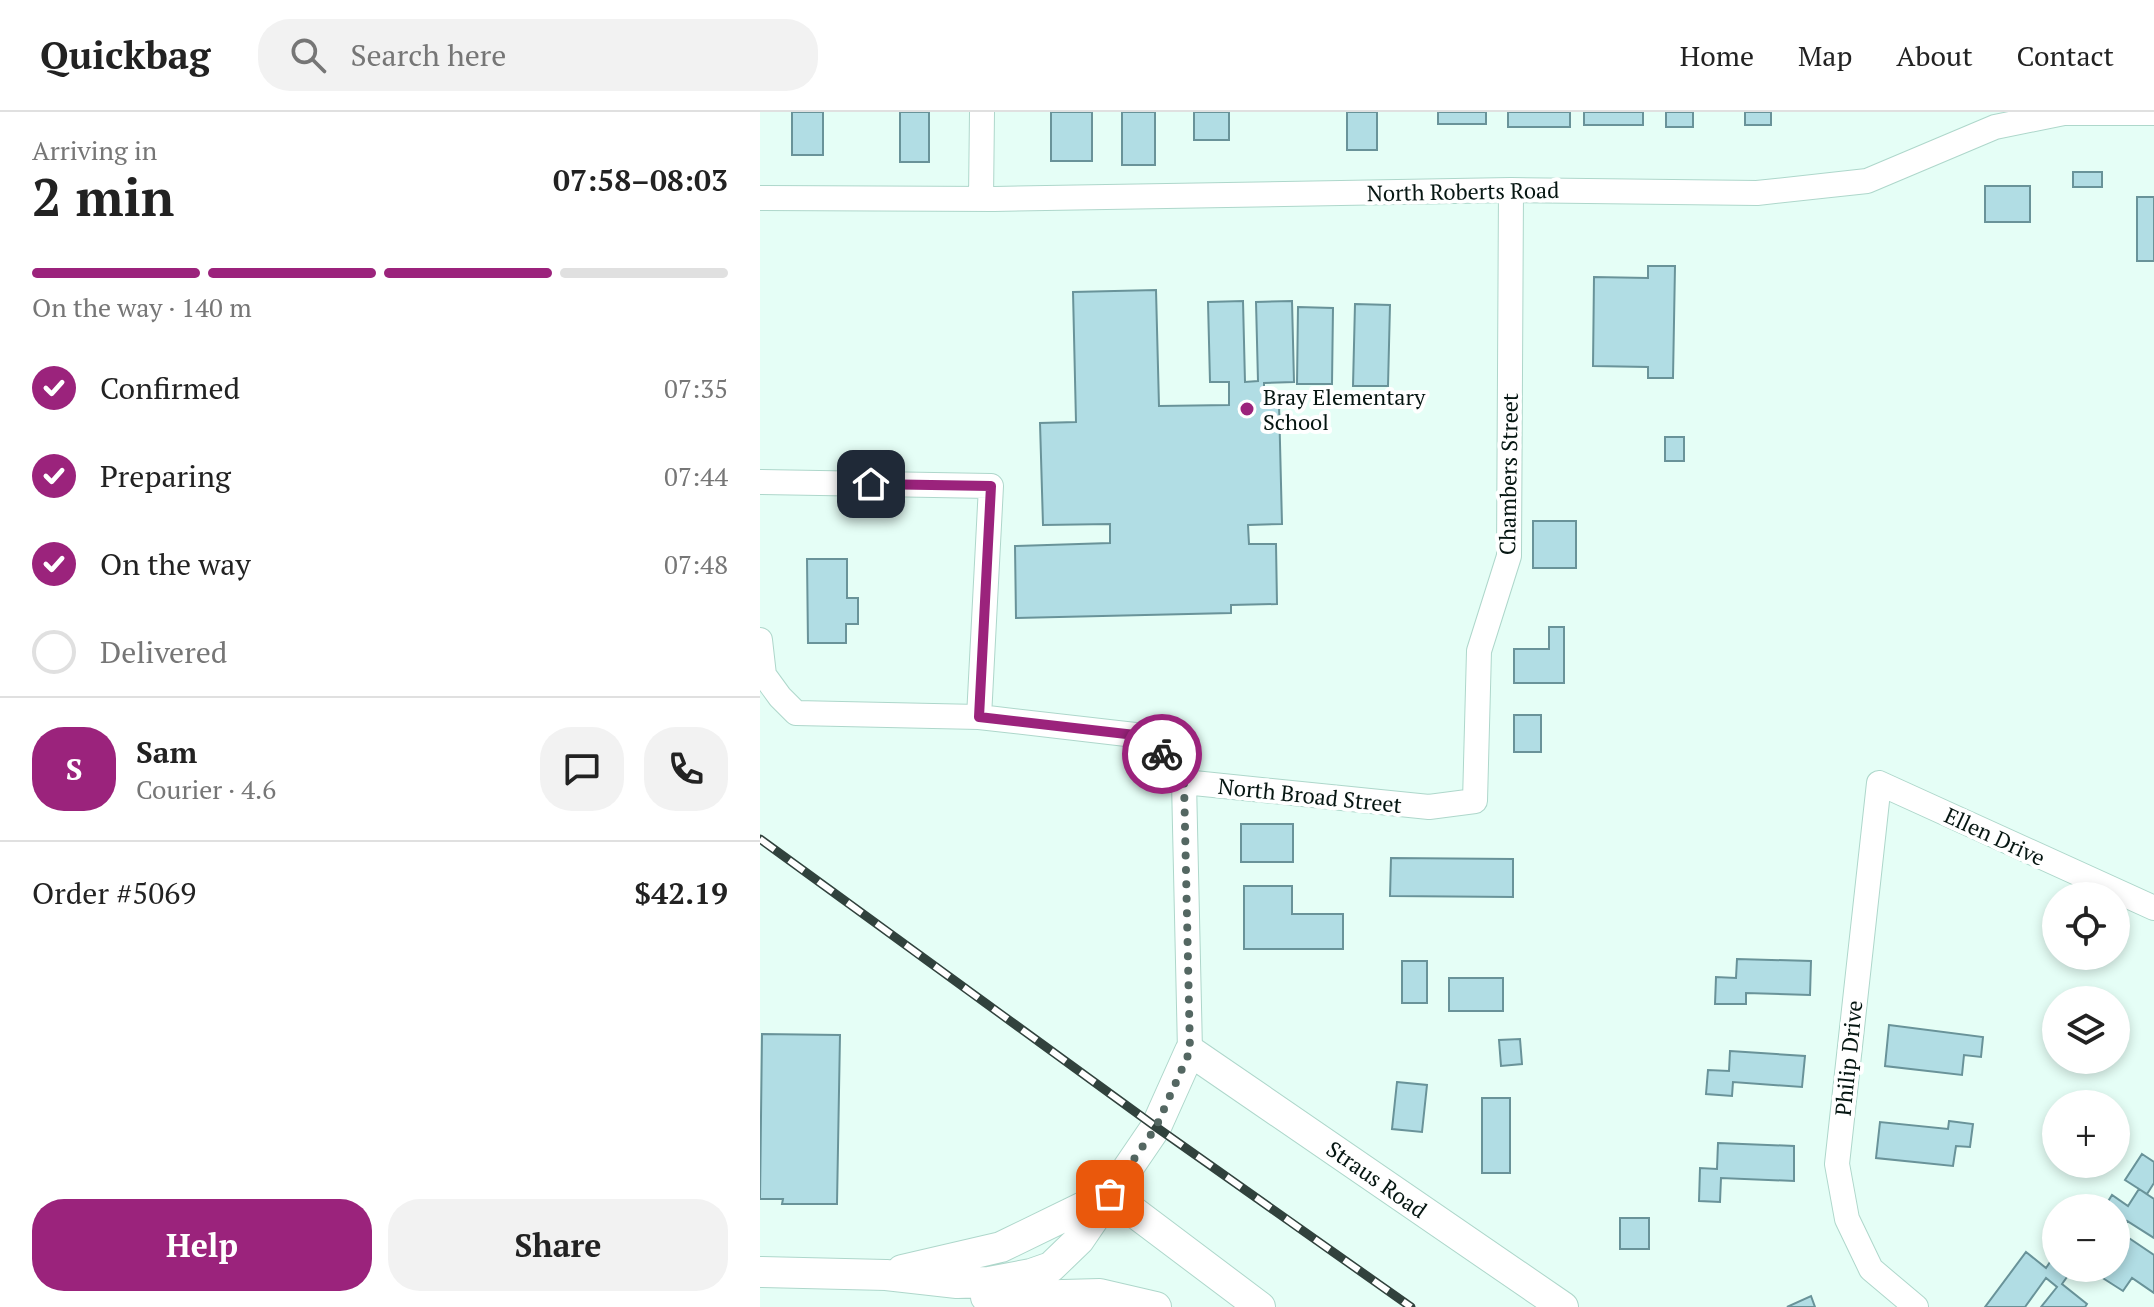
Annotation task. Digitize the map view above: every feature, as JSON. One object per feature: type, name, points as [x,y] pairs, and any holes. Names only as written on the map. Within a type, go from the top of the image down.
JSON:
[{"type":"street","points":[[981,199],[982,112]]},
{"type":"street","name":"North Roberts Road","points":[[760,198],[981,199],[1511,190],[1757,193],[1867,181],[1995,127],[2064,113],[2154,113]]},
{"type":"street","name":"Chambers Street","points":[[1475,801],[1479,651],[1509,556],[1511,190]]},
{"type":"street","points":[[760,482],[991,486],[979,717]]},
{"type":"street","points":[[760,640],[764,675],[796,713],[979,717],[1135,735],[1158,749],[1184,782],[1190,1051],[1156,1127],[1079,1240],[1051,1267],[989,1282],[957,1283],[886,1275],[760,1272]]},
{"type":"street","name":"North Broad Street","points":[[1184,782],[1429,807],[1475,801]]},
{"type":"street","name":"Ellen Drive","points":[[1879,783],[2154,908]]},
{"type":"street","name":"Philip Drive","points":[[1879,783],[1837,1164],[1847,1219],[1871,1269],[1916,1307]]},
{"type":"street","name":"Straus Road","points":[[1190,1051],[1563,1307]]},
{"type":"street","points":[[886,1275],[1001,1247],[1110,1194]]},
{"type":"street","points":[[1110,1194],[1260,1307]]},
{"type":"street","points":[[886,1275],[935,1299],[1100,1294],[1156,1307]]},
{"type":"building","points":[[792,112],[823,112],[823,155],[792,155]]},
{"type":"building","points":[[900,112],[929,112],[929,162],[900,162]]},
{"type":"building","points":[[1051,112],[1092,112],[1092,161],[1051,161]]},
{"type":"building","points":[[1122,112],[1155,112],[1155,165],[1122,165]]},
{"type":"building","points":[[1194,112],[1229,112],[1229,140],[1194,140]]},
{"type":"building","points":[[1347,112],[1377,112],[1377,150],[1347,150]]},
{"type":"building","points":[[1438,112],[1486,112],[1486,124],[1438,124]]},
{"type":"building","points":[[1508,112],[1570,112],[1570,127],[1508,127]]},
{"type":"building","points":[[1584,112],[1643,112],[1643,125],[1584,125]]},
{"type":"building","points":[[1666,112],[1693,112],[1693,127],[1666,127]]},
{"type":"building","points":[[1745,112],[1771,112],[1771,125],[1745,125]]},
{"type":"building","points":[[2073,172],[2102,172],[2102,187],[2073,187]]},
{"type":"building","points":[[1985,186],[2030,186],[2030,222],[1985,222]]},
{"type":"building","points":[[2137,197],[2154,197],[2154,261],[2137,261]]},
{"type":"building","points":[[1648,266],[1675,266],[1673,378],[1648,378],[1648,367],[1593,366],[1594,277],[1648,278]]},
{"type":"building","points":[[1156,290],[1159,406],[1229,405],[1229,382],[1210,382],[1208,302],[1243,301],[1245,382],[1258,381],[1256,302],[1292,301],[1294,382],[1264,383],[1264,403],[1279,403],[1282,524],[1248,525],[1249,544],[1276,544],[1277,604],[1231,605],[1231,613],[1016,618],[1015,546],[1110,543],[1110,524],[1043,525],[1040,423],[1076,422],[1073,292]]},
{"type":"building","points":[[1355,304],[1390,305],[1388,386],[1353,386]]},
{"type":"building","points":[[1298,307],[1333,308],[1332,384],[1297,384]]},
{"type":"building","points":[[1665,437],[1684,437],[1684,461],[1665,461]]},
{"type":"building","points":[[1533,521],[1576,521],[1576,568],[1533,568]]},
{"type":"building","points":[[807,559],[847,559],[847,598],[858,598],[858,624],[846,624],[846,643],[808,643]]},
{"type":"building","points":[[1549,627],[1564,627],[1564,683],[1514,683],[1514,649],[1549,649]]},
{"type":"building","points":[[1514,715],[1541,715],[1541,752],[1514,752]]},
{"type":"building","points":[[1241,824],[1293,824],[1293,862],[1241,862]]},
{"type":"building","points":[[1391,858],[1513,859],[1513,897],[1390,896]]},
{"type":"building","points":[[1244,886],[1292,886],[1292,914],[1343,914],[1343,949],[1244,949]]},
{"type":"building","points":[[1737,959],[1811,961],[1810,995],[1746,993],[1746,1004],[1715,1004],[1716,977],[1736,978]]},
{"type":"building","points":[[1402,961],[1427,961],[1427,1003],[1402,1003]]},
{"type":"building","points":[[1449,978],[1503,978],[1503,1011],[1449,1011]]},
{"type":"building","points":[[1889,1025],[1983,1037],[1981,1057],[1964,1055],[1962,1075],[1885,1066]]},
{"type":"building","points":[[762,1034],[840,1035],[837,1204],[782,1204],[783,1199],[760,1199]]},
{"type":"building","points":[[1520,1039],[1522,1064],[1501,1066],[1499,1040]]},
{"type":"building","points":[[1730,1051],[1805,1056],[1802,1087],[1733,1082],[1732,1096],[1706,1094],[1708,1070],[1729,1071]]},
{"type":"building","points":[[1397,1082],[1427,1085],[1422,1132],[1392,1129]]},
{"type":"building","points":[[1482,1098],[1510,1098],[1510,1173],[1482,1173]]},
{"type":"building","points":[[1949,1121],[1973,1124],[1970,1147],[1956,1146],[1953,1166],[1876,1158],[1880,1122],[1948,1129]]},
{"type":"building","points":[[1718,1143],[1794,1146],[1794,1181],[1721,1178],[1720,1202],[1699,1201],[1700,1168],[1717,1169]]},
{"type":"building","points":[[2142,1154],[2154,1162],[2154,1183],[2147,1194],[2125,1180],[2130,1178],[2130,1172]]},
{"type":"building","points":[[2139,1189],[2154,1199],[2154,1238],[2130,1223],[2130,1203]]},
{"type":"building","points":[[1620,1218],[1649,1218],[1649,1249],[1620,1249]]},
{"type":"building","points":[[2130,1239],[2154,1255],[2154,1293],[2132,1278],[2130,1281]]},
{"type":"building","points":[[2026,1252],[2042,1265],[2043,1282],[2025,1307],[1985,1307]]},
{"type":"building","points":[[2051,1282],[2063,1282],[2062,1284],[2087,1304],[2085,1307],[2041,1307],[2057,1287]]},
{"type":"building","points":[[2109,1282],[2129,1282],[2123,1291]]},
{"type":"building","points":[[1811,1296],[1815,1307],[1787,1307]]},
{"type":"railway","points":[[760,839],[1156,1127],[1411,1307]]},
{"type":"way so far","points":[[1110,1194],[1156,1127],[1190,1051],[1184,782],[1162,754]]},
{"type":"place","name":"Bray Elementary School","points":[[1247,409]]},
{"type":"route","points":[[871,484],[991,486],[979,717],[1135,735],[1162,754]]}]
